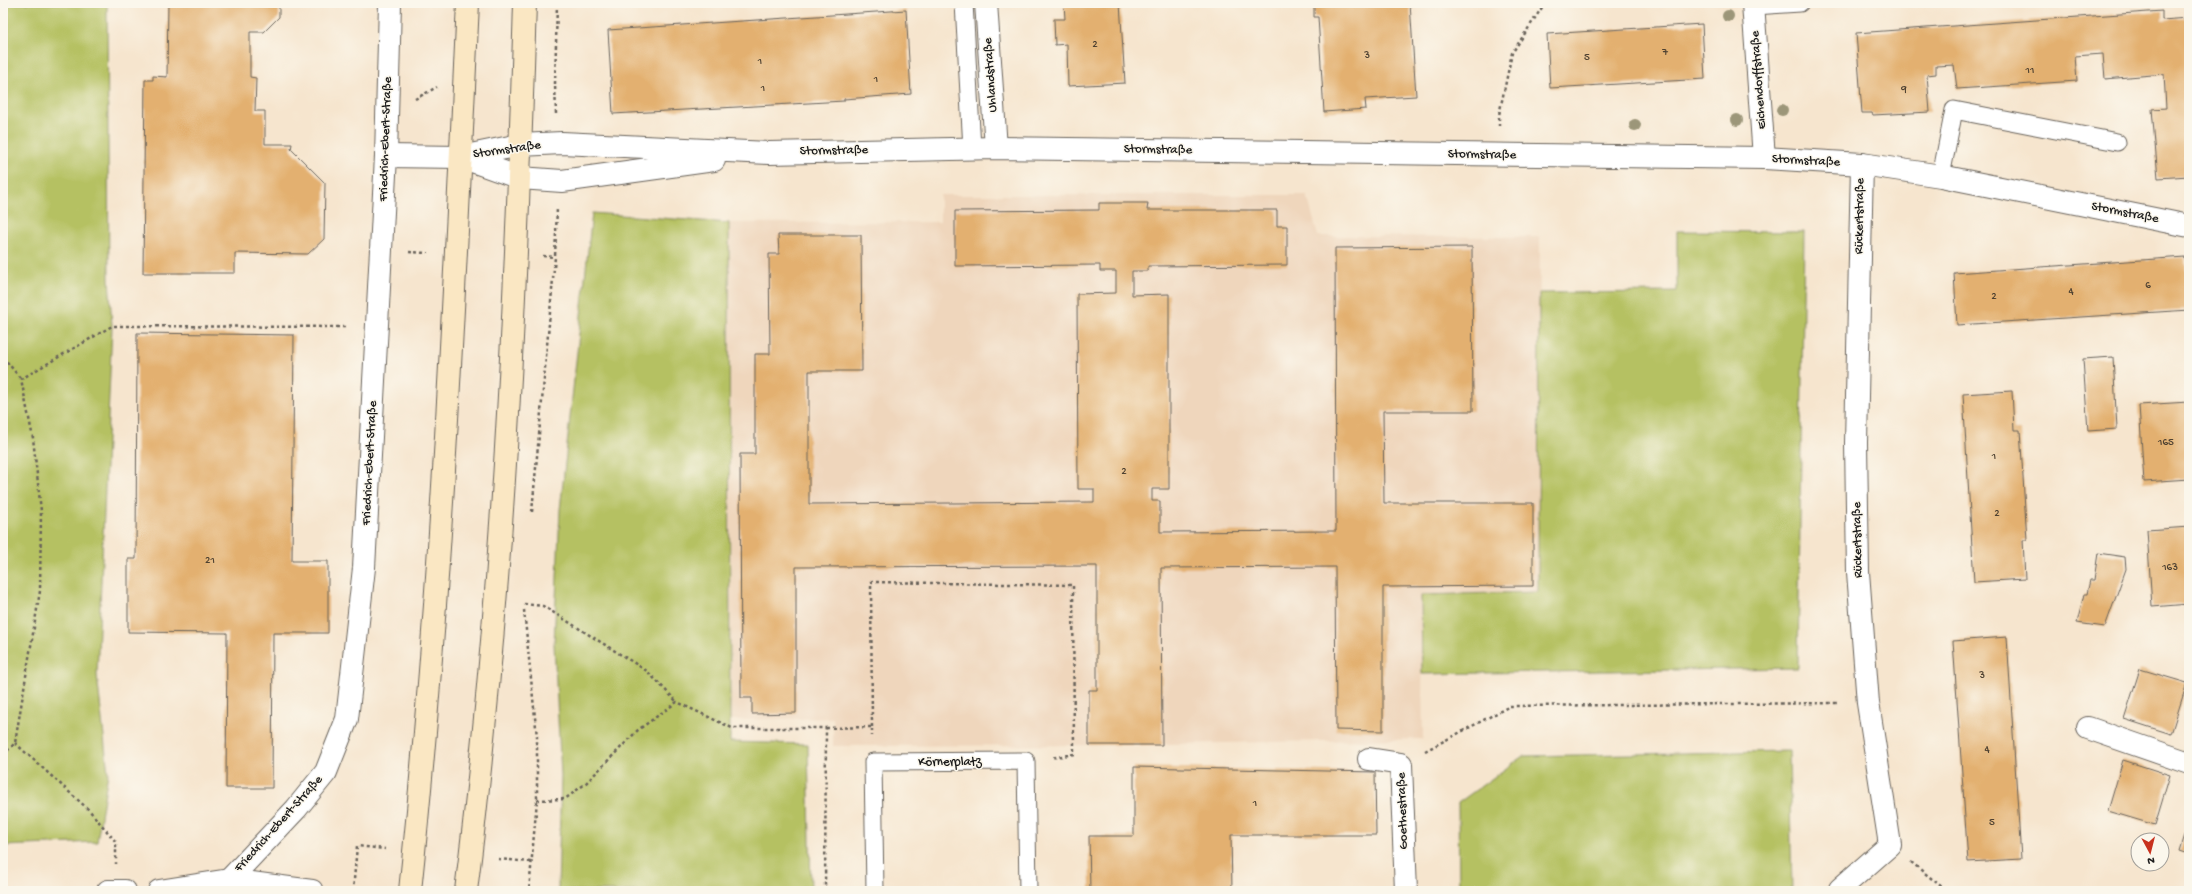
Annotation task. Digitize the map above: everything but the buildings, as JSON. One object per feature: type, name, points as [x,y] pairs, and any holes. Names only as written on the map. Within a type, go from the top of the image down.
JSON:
[{"type":"main road","points":[[410,891],[423,759],[441,507],[461,157],[468,3]]},
{"type":"main road","points":[[466,891],[498,574],[520,178],[525,3]]},
{"type":"street","name":"Friedrich-Ebert-Straße","points":[[228,880],[296,809],[326,772],[347,719],[364,568],[386,156],[390,3]]},
{"type":"street","name":"Uhlandstraße","points":[[986,3],[996,148]]},
{"type":"street","name":"Eichendorffstraße","points":[[1753,4],[1764,158]]},
{"type":"street","name":"Stormstraße","points":[[386,156],[461,157],[520,145],[562,143],[769,153],[996,148],[1764,158],[1862,164],[1941,176],[2189,226]]},
{"type":"street","name":"Stormstraße","points":[[461,157],[520,178],[562,180],[769,153]]},
{"type":"street","name":"Rückertstraße","points":[[1862,164],[1856,443],[1858,572],[1868,702],[1890,845]]},
{"type":"street","points":[[2088,728],[2189,763]]},
{"type":"street","name":"Goethestraße","points":[[1369,759],[1401,764],[1406,891]]},
{"type":"street","points":[[1840,891],[1840,889],[1890,845]]},
{"type":"street","points":[[159,891],[228,880],[312,891]]},
{"type":"street","points":[[108,891],[125,891]]},
{"type":"lane","points":[[964,3],[972,148]]},
{"type":"lane","points":[[1753,4],[1800,3]]},
{"type":"lane","points":[[1941,176],[1954,110],[2117,142]]},
{"type":"lane","points":[[1026,761],[1028,891]]},
{"type":"lane","name":"Körnerplatz","points":[[873,762],[1026,761]]},
{"type":"lane","points":[[873,762],[875,891]]},
{"type":"path","points":[[557,3],[555,111],[562,128],[562,143]]},
{"type":"path","points":[[1499,155],[1499,115],[1512,53],[1545,3]]},
{"type":"path","points":[[532,517],[555,257],[556,210],[562,180]]},
{"type":"path","points":[[21,379],[112,326],[377,327]]},
{"type":"path","points":[[3,357],[21,379],[33,438],[41,512],[40,591],[15,743],[3,755]]},
{"type":"path","points":[[873,762],[871,582],[1072,585],[1074,754],[1026,761]]},
{"type":"path","points":[[524,596],[537,737],[537,800],[529,891]]},
{"type":"path","points":[[524,604],[543,606],[647,671],[677,702],[732,728],[872,727]]},
{"type":"path","points":[[537,800],[565,799],[585,784],[638,730],[677,702]]},
{"type":"path","points":[[1401,764],[1510,706],[1868,702]]},
{"type":"path","points":[[825,891],[826,728]]},
{"type":"path","points":[[15,743],[88,810],[116,842],[115,891]]},
{"type":"path","points":[[1890,845],[1946,891]]},
{"type":"shaded area","points":[[940,195],[1307,195],[1318,236],[1540,237],[1538,593],[1421,595],[1423,739],[1123,745],[833,746],[833,718],[731,720],[729,223],[940,222]]},
{"type":"green space","points":[[3,3],[107,3],[109,278],[112,326],[97,675],[108,773],[97,842],[3,846]]},
{"type":"green space","points":[[592,213],[729,223],[730,742],[808,744],[811,891],[558,891],[561,775],[554,644],[560,510]]},
{"type":"green space","points":[[1677,231],[1804,232],[1798,668],[1422,674],[1421,595],[1538,592],[1539,293],[1677,292]]},
{"type":"green space","points":[[1789,751],[1792,891],[1459,891],[1458,803],[1523,756]]}]
